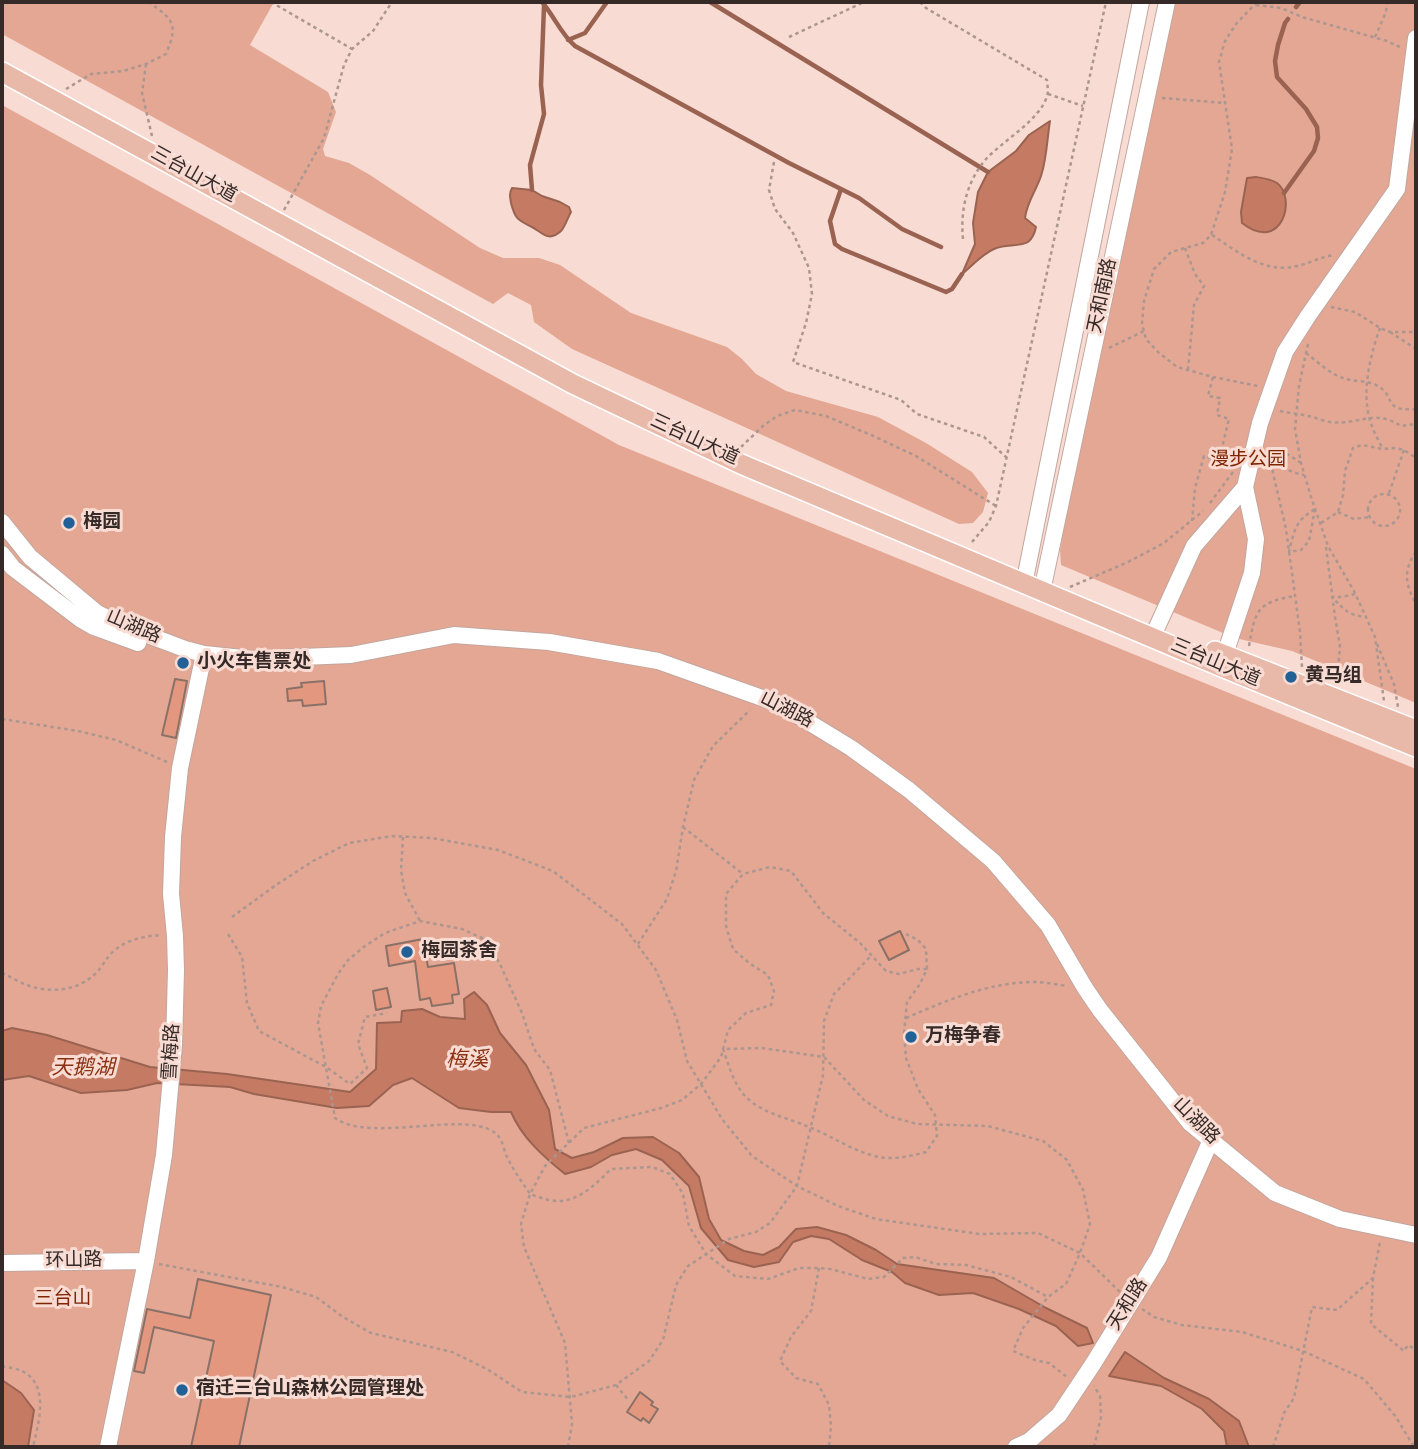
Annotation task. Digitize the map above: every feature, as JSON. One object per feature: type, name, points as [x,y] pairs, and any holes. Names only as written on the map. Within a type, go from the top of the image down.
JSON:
[{"type":"main road","name":"三台山大道","points":[[2,61],[571,373],[738,450],[968,547],[1034,581],[1066,588],[1401,724]]},
{"type":"main road","name":"三台山大道","points":[[2,72],[573,384],[741,464],[1034,581],[1416,747]]},
{"type":"street","name":"天和南路","points":[[1034,581],[1141,2]]},
{"type":"street","name":"天和南路","points":[[1034,581],[1091,358],[1167,2]]},
{"type":"street","points":[[1225,654],[1252,573],[1256,539],[1245,487],[1260,423],[1285,352],[1397,189],[1415,46]]},
{"type":"street","points":[[1157,627],[1194,546],[1245,487]]},
{"type":"street","name":"山湖路","points":[[2,522],[30,557],[97,613],[186,649],[203,659],[351,654],[454,635],[549,642],[658,661],[779,704],[851,748],[909,790],[993,862],[1048,925],[1085,988],[1190,1123],[1275,1193],[1340,1219],[1416,1235]]},
{"type":"street","points":[[2,554],[13,568],[94,627],[176,657],[203,659]]},
{"type":"street","name":"雪梅路","points":[[108,1447],[146,1261],[164,1154],[174,1045],[175,936],[171,894],[173,837],[180,768],[203,659]]},
{"type":"street","name":"天和路","points":[[1016,1447],[1029,1441],[1059,1415],[1082,1380],[1159,1257],[1211,1140]]},
{"type":"street","name":"环山路","points":[[2,1263],[146,1261]]},
{"type":"path","points":[[61,93],[91,74],[123,71],[166,54],[173,39],[173,26],[168,16],[149,2]]},
{"type":"path","points":[[271,2],[352,49]]},
{"type":"path","points":[[789,37],[864,2]]},
{"type":"path","points":[[920,2],[1047,80],[1048,94],[1042,106],[1027,124],[987,159],[975,176],[967,194],[961,220],[963,239]]},
{"type":"path","points":[[968,547],[989,522],[996,506],[1106,2]]},
{"type":"path","points":[[1375,37],[1387,2]]},
{"type":"path","points":[[1272,388],[1177,367],[1146,339],[1142,324],[1144,301],[1154,269],[1171,253],[1203,243],[1211,234],[1225,192],[1232,149],[1219,62],[1225,41],[1236,24],[1256,3],[1281,8],[1302,17],[1387,41],[1415,46]]},
{"type":"path","points":[[282,214],[324,138],[344,65],[352,49],[373,31],[390,5]]},
{"type":"path","points":[[146,64],[142,93],[155,144]]},
{"type":"path","points":[[1048,94],[1083,106]]},
{"type":"path","points":[[1147,97],[1226,103]]},
{"type":"path","points":[[774,162],[769,190],[775,209],[793,233],[809,268],[812,294],[793,362],[901,400],[917,414],[984,437],[1007,458]]},
{"type":"path","points":[[1211,234],[1248,259],[1266,267],[1295,267],[1338,254],[1351,256]]},
{"type":"path","points":[[1185,248],[1195,274],[1204,286],[1194,305],[1188,370]]},
{"type":"path","points":[[1317,304],[1355,312],[1416,349]]},
{"type":"path","points":[[1381,328],[1369,367],[1368,412],[1383,449]]},
{"type":"path","points":[[1091,358],[1144,331]]},
{"type":"path","points":[[1390,332],[1416,332]]},
{"type":"path","points":[[1308,341],[1298,386],[1295,429],[1301,463],[1325,540],[1340,646],[1336,698]]},
{"type":"path","points":[[1306,353],[1340,377],[1377,386],[1384,391],[1392,405],[1400,409],[1416,408]]},
{"type":"path","points":[[1192,521],[1195,488],[1204,456],[1219,460],[1229,419],[1217,415],[1220,398],[1208,396],[1213,377]]},
{"type":"path","points":[[1265,409],[1329,422],[1370,418],[1389,419],[1401,426],[1416,424]]},
{"type":"path","points":[[738,450],[777,416],[794,410],[826,416],[916,456],[996,506]]},
{"type":"path","points":[[1320,524],[1338,512],[1345,471],[1353,448],[1362,445],[1395,448],[1416,458]]},
{"type":"path","points":[[1270,449],[1289,454],[1301,463]]},
{"type":"path","points":[[1270,449],[1282,467],[1305,475]]},
{"type":"path","points":[[1270,449],[1286,529],[1300,632],[1302,685]]},
{"type":"path","points":[[1389,494],[1404,450]]},
{"type":"path","points":[[1066,588],[1128,562],[1164,543],[1206,509],[1233,472]]},
{"type":"path","points":[[1378,495],[1394,496],[1400,505],[1400,515],[1388,525],[1378,524],[1370,517],[1369,507],[1378,495]]},
{"type":"path","points":[[1289,552],[1296,525],[1315,509]]},
{"type":"path","points":[[1289,552],[1301,550],[1309,541],[1315,509]]},
{"type":"path","points":[[1338,512],[1354,519],[1370,517]]},
{"type":"path","points":[[1325,540],[1355,593],[1375,637],[1394,684],[1401,724]]},
{"type":"path","points":[[1416,552],[1407,566],[1407,577],[1416,604]]},
{"type":"path","points":[[1332,597],[1355,593]]},
{"type":"path","points":[[1246,663],[1255,616],[1264,605],[1295,596]]},
{"type":"path","points":[[1332,597],[1345,610],[1365,617]]},
{"type":"path","points":[[1375,637],[1401,724]]},
{"type":"path","points":[[637,945],[667,899],[676,871],[694,780],[713,746],[763,698]]},
{"type":"path","points":[[2,719],[116,740],[180,768]]},
{"type":"path","points":[[683,827],[743,874]]},
{"type":"path","points":[[232,916],[276,885],[349,843],[392,836],[432,838],[498,850],[553,870],[622,924],[656,970],[677,1020],[687,1061],[722,1119],[752,1156],[797,1186],[838,1206],[876,1219],[979,1234],[1038,1233],[1080,1253],[1131,1302],[1153,1317],[1182,1325],[1242,1332],[1303,1350],[1364,1378],[1395,1417],[1414,1447]]},
{"type":"path","points":[[402,837],[401,870],[405,892],[420,921]]},
{"type":"path","points":[[568,1447],[572,1424],[565,1343],[524,1247],[521,1224],[530,1194],[545,1166],[584,1128],[681,1100],[701,1084],[720,1057],[728,1030],[746,1013],[771,1005],[775,991],[768,975],[733,949],[726,926],[726,894],[743,874],[770,867],[791,871],[823,913],[860,943],[886,971],[899,974],[927,969]]},
{"type":"path","points":[[569,1143],[550,1070],[534,1049],[522,1013],[499,962],[482,937],[462,929],[420,921],[385,933],[348,960],[321,1006],[318,1023],[335,1118],[343,1124],[386,1128],[459,1124],[483,1127],[499,1137],[507,1157],[530,1194],[556,1201],[575,1198],[596,1184],[611,1169],[652,1167],[670,1174],[683,1194],[689,1226],[706,1254],[735,1276],[768,1279],[799,1268],[819,1268],[868,1279],[884,1277],[902,1258],[915,1257],[936,1264],[966,1265],[1012,1277],[1048,1297]]},
{"type":"path","points":[[229,934],[242,957],[247,1003],[259,1031],[326,1067],[350,1084],[367,1068],[358,1044],[365,1017],[387,1013]]},
{"type":"path","points":[[723,1049],[734,1079],[747,1098],[769,1112],[879,1157],[904,1157],[926,1153],[937,1136],[935,1115],[918,1090],[906,1058],[904,1033],[907,1002],[927,969],[926,949],[918,940],[906,934]]},
{"type":"path","points":[[2,973],[34,988],[52,991],[78,986],[96,974],[113,951],[126,942],[142,936],[175,936]]},
{"type":"path","points":[[146,1261],[282,1287],[316,1297],[371,1333],[452,1352],[487,1369],[522,1392],[570,1397],[616,1385],[649,1361],[663,1340],[676,1285],[688,1266],[729,1239],[756,1232],[770,1223],[797,1186],[823,1075],[824,1021],[834,994],[871,956]]},
{"type":"path","points":[[905,1018],[955,997],[993,986],[1037,982],[1085,988]]},
{"type":"path","points":[[723,1049],[762,1048],[824,1057],[864,1100],[888,1116],[916,1124],[988,1126],[1043,1141],[1067,1160],[1083,1190],[1090,1224],[1066,1284],[1048,1297],[1027,1322],[1013,1351],[1049,1363],[1082,1380],[1100,1396],[1101,1417],[1094,1447]]},
{"type":"path","points":[[1382,1228],[1373,1278],[1371,1324],[1404,1351],[1408,1345],[1416,1350]]},
{"type":"path","points":[[819,1268],[811,1311],[791,1337],[780,1361],[796,1378],[818,1384],[829,1405],[829,1447]]},
{"type":"path","points":[[1273,1447],[1284,1413],[1294,1398],[1312,1307],[1337,1310],[1373,1278]]},
{"type":"path","points":[[2,1366],[26,1373],[37,1387],[41,1406],[33,1447]]},
{"type":"path","points":[[616,1385],[629,1401]]},
{"type":"path","points":[[1414,1447],[1416,1433]]},
{"type":"green space","points":[[2,2],[274,2],[250,45],[328,92],[336,112],[323,149],[325,156],[349,163],[370,175],[480,248],[503,258],[539,258],[560,265],[631,313],[727,347],[756,374],[786,391],[878,417],[972,472],[988,493],[983,512],[973,523],[959,524],[572,349],[534,322],[531,305],[508,293],[493,304],[2,34]]},
{"type":"green space","name":"漫步公园","points":[[1175,2],[1416,2],[1416,703],[1292,651],[1235,638],[1061,565],[1063,532]]},
{"type":"green space","name":"三台山","points":[[2,105],[619,445],[1416,769],[1416,1447],[2,1447]]},
{"type":"water","points":[[1050,121],[1043,169],[1025,218],[1036,227],[1032,237],[1025,244],[1002,246],[990,251],[962,274],[975,244],[973,223],[978,192],[988,172],[1016,151],[1029,135]]},
{"type":"water","points":[[1256,177],[1277,183],[1286,200],[1282,220],[1276,228],[1267,232],[1256,231],[1242,223],[1241,212],[1247,178]]},
{"type":"water","points":[[512,188],[532,190],[569,207],[571,212],[561,231],[549,236],[523,223],[514,213],[510,194]]},
{"type":"water","points":[[474,992],[487,1005],[500,1033],[526,1065],[549,1110],[555,1149],[572,1158],[594,1152],[623,1138],[653,1137],[679,1153],[699,1177],[709,1219],[721,1240],[744,1251],[763,1255],[779,1247],[796,1229],[817,1227],[846,1235],[897,1264],[994,1278],[1087,1328],[1093,1343],[1078,1346],[1056,1326],[1019,1309],[973,1293],[939,1295],[905,1283],[892,1272],[862,1260],[829,1239],[811,1236],[793,1242],[779,1262],[754,1267],[728,1260],[701,1228],[689,1186],[662,1160],[636,1149],[612,1155],[591,1167],[565,1174],[527,1139],[511,1112],[459,1108],[412,1078],[393,1085],[369,1106],[337,1108],[254,1094],[230,1087],[157,1083],[127,1090],[81,1093],[29,1076],[2,1080],[2,1031],[12,1028],[47,1035],[150,1067],[227,1074],[350,1092],[376,1069],[377,1023],[401,1022],[402,1011],[422,1009],[440,1017],[465,1019],[464,999]]},
{"type":"water","points":[[1125,1352],[1164,1378],[1209,1399],[1239,1421],[1249,1447],[1227,1447],[1224,1431],[1202,1409],[1161,1386],[1109,1376]]},
{"type":"water","points":[[2,1380],[21,1393],[34,1410],[28,1447],[2,1447]]},
{"type":"building","points":[[175,679],[187,681],[176,738],[162,735]]},
{"type":"building","points":[[324,681],[326,704],[303,706],[302,700],[288,701],[287,689],[302,687],[301,683]]},
{"type":"building","points":[[900,931],[909,950],[889,960],[879,941]]},
{"type":"building","points":[[423,939],[428,967],[454,963],[459,994],[452,995],[453,1003],[432,1006],[430,998],[420,1000],[415,961],[389,966],[386,946]]},
{"type":"building","points":[[387,988],[391,1007],[376,1010],[373,991]]},
{"type":"building","points":[[198,1279],[271,1295],[239,1447],[191,1447],[214,1341],[154,1327],[144,1373],[134,1371],[147,1309],[190,1318]]},
{"type":"building","points":[[640,1392],[658,1409],[649,1423],[627,1412]]},
{"type":"waterway","points":[[542,2],[575,46],[789,163],[859,198],[902,229],[941,247]]},
{"type":"waterway","points":[[568,40],[585,33],[607,2]]},
{"type":"waterway","points":[[710,2],[988,172]]},
{"type":"waterway","points":[[1296,7],[1300,2]]},
{"type":"waterway","points":[[532,190],[530,165],[544,114],[541,85],[544,6]]},
{"type":"waterway","points":[[1284,193],[1314,151],[1318,138],[1317,127],[1306,109],[1277,77],[1275,61],[1278,45],[1288,19]]},
{"type":"waterway","points":[[841,189],[830,221],[835,244],[842,249],[946,292],[952,289],[962,274]]},
{"type":"place","name":"梅园","points":[[69,523]]},
{"type":"place","name":"小火车售票处","points":[[183,663]]},
{"type":"place","name":"黄马组","points":[[1291,677]]},
{"type":"place","name":"梅园茶舍","points":[[407,952]]},
{"type":"place","name":"万梅争春","points":[[911,1037]]},
{"type":"place","name":"宿迁三台山森林公园管理处","points":[[182,1390]]},
{"type":"water label","name":"梅溪","points":[[467,1062]]},
{"type":"water label","name":"天鹅湖","points":[[83,1070]]}]
